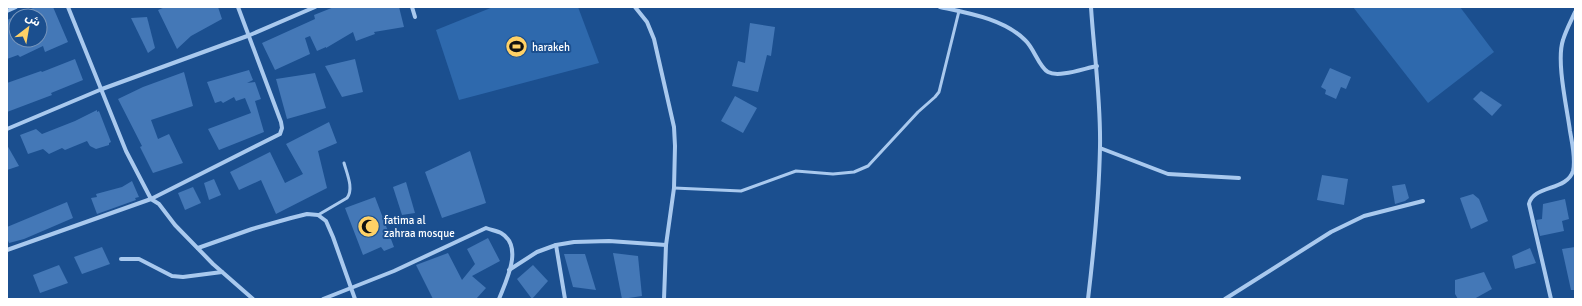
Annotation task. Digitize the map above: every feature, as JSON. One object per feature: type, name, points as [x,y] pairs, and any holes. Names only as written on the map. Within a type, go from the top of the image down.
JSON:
[{"type":"street","points":[[7,11],[16,7]]},
{"type":"street","points":[[68,7],[126,151],[151,198],[159,204],[175,224],[222,272],[253,299]]},
{"type":"street","points":[[7,250],[151,198],[279,134],[282,131],[281,122],[250,35],[238,7]]},
{"type":"street","points":[[7,129],[102,89],[250,35],[315,7]]},
{"type":"street","points":[[412,7],[415,17]]},
{"type":"street","points":[[635,7],[647,22],[654,39],[670,106],[675,146],[674,188],[666,245],[664,299]]},
{"type":"street","points":[[940,7],[959,9],[1009,28],[1025,39],[1033,48],[1043,68],[1048,72],[1060,74],[1096,66]]},
{"type":"street","points":[[1088,299],[1095,235],[1100,148],[1096,66],[1091,7]]},
{"type":"street","points":[[1551,299],[1529,204],[1534,195],[1563,182],[1572,172],[1574,165],[1560,52],[1562,40],[1575,12]]},
{"type":"street","points":[[1100,148],[1168,174],[1239,178]]},
{"type":"street","points":[[1225,299],[1331,232],[1364,216],[1423,201]]},
{"type":"street","points":[[198,248],[252,229],[291,218],[307,214],[318,215],[326,221],[355,299]]},
{"type":"street","points":[[323,299],[394,271],[486,228],[501,233],[512,247],[509,270],[499,299]]},
{"type":"street","points":[[509,270],[537,252],[556,245],[574,242],[609,241],[666,245]]},
{"type":"street","points":[[556,245],[565,299]]},
{"type":"street","points":[[121,259],[139,259],[172,276],[183,277],[222,272]]},
{"type":"lane","points":[[674,188],[741,191],[796,171],[833,174],[854,172],[868,166],[918,112],[939,92],[959,9]]},
{"type":"lane","points":[[318,215],[347,198],[350,194],[351,189],[344,163]]},
{"type":"shaded area","name":"harakeh","points":[[493,7],[578,7],[599,63],[459,100],[436,30]]},
{"type":"shaded area","points":[[1353,7],[1460,7],[1494,52],[1428,103]]},
{"type":"building","points":[[35,7],[53,7],[68,42],[45,52],[44,48],[48,48],[48,8],[33,8]]},
{"type":"building","points":[[165,7],[218,7],[222,19],[191,36],[177,49],[158,10]]},
{"type":"building","points":[[334,7],[399,7],[404,27],[374,32],[375,34],[356,41],[353,32],[326,48],[317,51],[310,36],[305,38],[310,54],[275,70],[262,43],[315,19],[314,15]]},
{"type":"building","points":[[147,17],[155,48],[148,53],[131,18]]},
{"type":"building","points":[[8,20],[8,48],[39,48],[20,57],[18,55],[7,59]]},
{"type":"building","points":[[750,23],[775,27],[771,56],[767,55],[758,92],[732,86],[738,61],[745,63]]},
{"type":"building","points":[[75,59],[83,80],[51,93],[52,95],[7,112],[7,83],[41,71],[42,72]]},
{"type":"building","points":[[355,59],[363,92],[342,97],[325,66]]},
{"type":"building","points":[[1330,68],[1351,77],[1346,89],[1341,87],[1336,99],[1325,94],[1326,90],[1321,87]]},
{"type":"building","points":[[249,70],[253,80],[247,83],[255,82],[261,99],[255,101],[264,132],[219,150],[208,129],[251,113],[245,98],[236,101],[234,97],[223,103],[221,101],[215,103],[207,82]]},
{"type":"building","points":[[184,72],[193,106],[151,120],[158,139],[169,134],[183,163],[153,173],[140,147],[142,146],[118,99],[143,87]]},
{"type":"building","points":[[315,73],[326,108],[287,119],[276,79]]},
{"type":"building","points":[[1481,91],[1502,105],[1492,116],[1473,99]]},
{"type":"building","points":[[735,96],[757,108],[743,133],[721,121]]},
{"type":"building","points":[[97,110],[97,112],[99,111],[111,142],[109,145],[96,149],[90,146],[87,141],[65,150],[62,148],[49,154],[43,149],[28,154],[20,135],[36,129],[42,134],[75,121]]},
{"type":"building","points":[[329,122],[337,143],[318,151],[327,188],[276,214],[261,180],[239,190],[230,172],[270,152],[285,183],[303,174],[286,144]]},
{"type":"building","points":[[7,145],[19,166],[7,170]]},
{"type":"building","points":[[470,151],[486,203],[442,218],[425,172]]},
{"type":"building","points":[[1322,175],[1348,179],[1344,205],[1317,200]]},
{"type":"building","points":[[214,179],[221,195],[209,200],[204,183]]},
{"type":"building","points":[[132,181],[139,197],[135,198],[136,200],[97,214],[91,198],[97,197],[96,194],[122,187]]},
{"type":"building","points":[[406,182],[415,213],[402,215],[393,187]]},
{"type":"building","points":[[1405,184],[1409,198],[1395,204],[1392,186]]},
{"type":"building","points":[[193,187],[201,203],[185,210],[178,193]]},
{"type":"building","points":[[1473,194],[1479,199],[1488,221],[1471,229],[1460,198]]},
{"type":"building","name":"fatima al zahraa mosque","points":[[375,197],[394,247],[384,251],[381,247],[363,255],[345,208]]},
{"type":"building","points":[[1565,199],[1569,219],[1562,221],[1564,231],[1540,236],[1536,220],[1542,219],[1543,204]]},
{"type":"building","points":[[67,202],[73,218],[24,239],[9,243],[7,238],[7,227]]},
{"type":"building","points":[[488,238],[500,261],[472,276],[486,288],[476,299],[433,299],[416,265],[448,253],[462,280],[475,264],[467,249]]},
{"type":"building","points":[[102,247],[110,264],[82,274],[74,257]]},
{"type":"building","points":[[1575,247],[1575,290],[1571,290],[1562,249]]},
{"type":"building","points":[[1530,248],[1536,263],[1515,269],[1512,256]]},
{"type":"building","points":[[613,253],[638,256],[642,296],[622,299]]},
{"type":"building","points":[[564,254],[585,254],[596,290],[573,287]]},
{"type":"building","points":[[59,265],[68,283],[40,293],[33,275]]},
{"type":"building","points":[[533,265],[548,281],[532,299],[517,279]]},
{"type":"building","points":[[1484,272],[1492,289],[1474,299],[1458,299],[1455,294],[1455,280]]},
{"type":"place","name":"harakeh","points":[[517,47]]},
{"type":"place","name":"fatima al zahraa mosque","points":[[369,226]]}]
